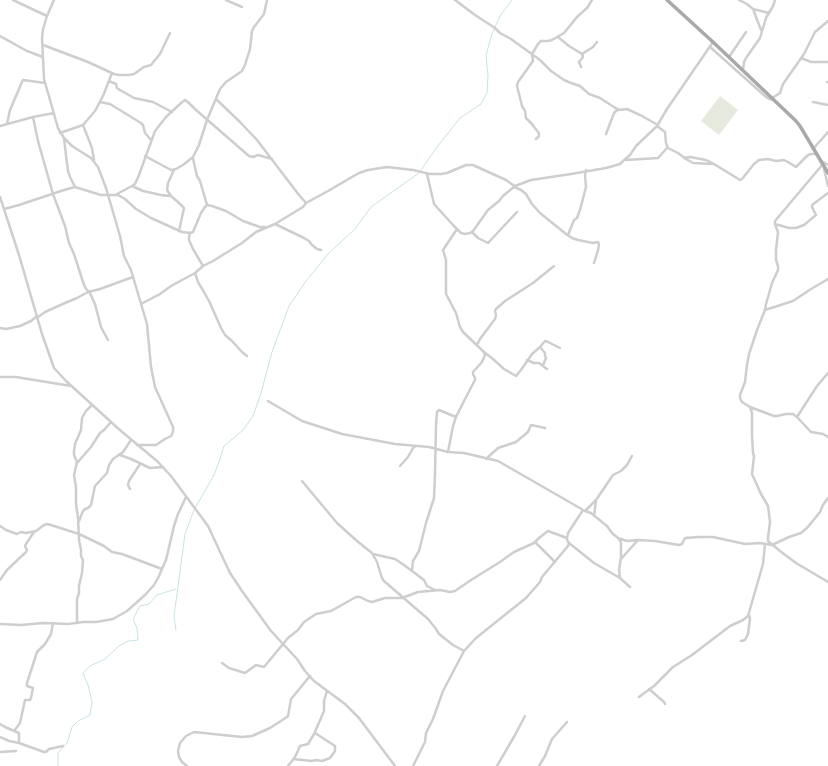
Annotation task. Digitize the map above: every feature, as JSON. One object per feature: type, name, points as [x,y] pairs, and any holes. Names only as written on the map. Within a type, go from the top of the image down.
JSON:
[{"type":"main road","points":[[667,0],[714,42],[797,122],[824,164],[828,173]]},
{"type":"street","points":[[13,0],[47,16]]},
{"type":"street","points":[[54,0],[43,29],[45,83],[60,133],[72,146],[91,158],[98,167],[120,236],[124,256],[131,270],[141,304],[146,324],[152,377],[173,427],[171,436],[156,445],[137,445]]},
{"type":"street","points":[[226,0],[242,7]]},
{"type":"street","points":[[207,205],[200,181],[197,176],[194,157],[221,87],[242,71],[245,66],[250,49],[252,31],[254,26],[264,14],[267,0]]},
{"type":"street","points":[[455,0],[532,54],[551,71],[564,80],[580,86],[589,94],[600,98],[620,110],[627,109],[640,115],[658,125],[665,132],[667,148],[658,158],[625,160]]},
{"type":"street","points":[[536,139],[539,134],[526,118],[525,111],[522,106],[517,86],[519,80],[533,61],[532,54],[538,44],[541,41],[548,42],[564,33],[577,17],[587,8],[592,0]]},
{"type":"street","points":[[739,0],[753,9],[769,13]]},
{"type":"street","points":[[743,70],[746,58],[758,42],[766,18],[775,0]]},
{"type":"street","points":[[753,9],[762,32]]},
{"type":"street","points":[[710,47],[765,96],[769,99],[773,99],[780,93],[783,84],[801,58],[815,32],[828,21]]},
{"type":"street","points":[[729,57],[746,32]]},
{"type":"street","points":[[43,45],[112,73],[125,76],[134,74],[138,70],[151,65],[160,54],[170,33]]},
{"type":"street","points":[[0,36],[27,52],[43,58]]},
{"type":"street","points":[[558,37],[582,54]]},
{"type":"street","points":[[581,67],[579,62],[583,57],[582,54],[593,47],[597,42]]},
{"type":"street","points":[[427,174],[434,204],[461,233],[465,234],[472,232],[491,207],[515,186],[531,180],[620,164],[658,125],[667,109],[714,42]]},
{"type":"street","points":[[801,58],[811,62],[828,62]]},
{"type":"street","points":[[60,133],[83,124],[95,111],[112,73]]},
{"type":"street","points":[[7,124],[10,110],[23,80],[45,83]]},
{"type":"street","points":[[109,81],[116,84],[117,88],[134,98],[153,102],[172,112]]},
{"type":"street","points":[[216,99],[257,140],[306,203]]},
{"type":"street","points":[[0,211],[75,187],[108,196],[116,195],[132,186],[137,180],[155,131],[185,100],[250,156],[253,157],[258,155],[272,159]]},
{"type":"street","points":[[100,102],[110,104],[143,125],[145,134],[151,140]]},
{"type":"street","points":[[813,102],[828,105]]},
{"type":"street","points":[[606,134],[614,113],[618,109]]},
{"type":"street","points":[[0,126],[54,113]]},
{"type":"street","points":[[33,117],[38,141],[69,243],[84,285],[95,304],[101,327],[108,340]]},
{"type":"street","points":[[83,124],[92,148],[94,161]]},
{"type":"street","points":[[813,149],[828,132]]},
{"type":"street","points":[[64,138],[68,171],[75,187]]},
{"type":"street","points":[[667,148],[678,153],[684,158],[690,157],[706,160],[741,180],[759,160],[782,160],[796,167],[808,155],[817,154]]},
{"type":"street","points":[[146,156],[168,169],[174,170]]},
{"type":"street","points":[[179,231],[184,208],[171,196],[167,190],[168,183],[174,170],[194,157]]},
{"type":"street","points":[[824,164],[828,186]]},
{"type":"street","points":[[824,164],[775,220],[778,232],[776,254],[778,270],[772,283],[765,310],[749,354],[746,366],[745,382],[740,398],[742,402],[750,407],[774,416],[790,414],[797,417],[811,432],[823,434],[828,437]]},
{"type":"street","points":[[141,304],[195,273],[203,266],[237,246],[256,232],[275,224],[300,209],[306,203],[359,173],[387,167],[413,170],[427,174],[436,174],[447,173],[466,165],[473,165],[506,180],[526,194],[540,213],[568,235],[578,240],[593,243],[598,242],[598,250],[594,263]]},
{"type":"street","points":[[568,235],[580,210],[586,186],[586,170]]},
{"type":"street","points":[[132,186],[143,191],[171,196]]},
{"type":"street","points":[[775,224],[789,228],[796,228],[804,225],[816,215],[812,205],[828,193]]},
{"type":"street","points":[[116,195],[125,199],[136,209],[150,218],[179,231],[190,233]]},
{"type":"street","points":[[0,197],[42,334],[54,368],[71,386],[163,467],[171,476],[186,497],[198,510],[208,526],[230,573],[247,599],[267,625],[314,681],[344,704],[359,718],[395,766]]},
{"type":"street","points":[[207,205],[226,211],[243,221],[266,227]]},
{"type":"street","points":[[203,266],[188,238],[190,233],[194,231],[201,213],[207,205]]},
{"type":"street","points":[[472,232],[478,238],[488,243],[517,212]]},
{"type":"street","points":[[275,224],[309,240],[312,245],[321,250]]},
{"type":"street","points":[[457,229],[443,250],[446,260],[446,294],[456,313],[460,327],[468,337],[504,369],[516,376],[527,360],[544,342],[546,341],[560,348]]},
{"type":"street","points":[[477,345],[495,319],[496,309],[554,266]]},
{"type":"street","points":[[195,273],[198,282],[225,335],[247,356]]},
{"type":"street","points":[[0,328],[20,326],[45,312],[88,292],[133,277]]},
{"type":"street","points":[[765,310],[793,301],[808,290],[828,279]]},
{"type":"street","points":[[540,347],[545,353],[546,358],[543,366]]},
{"type":"street","points":[[448,452],[456,417],[475,380],[473,373],[482,362],[485,355],[484,352]]},
{"type":"street","points":[[527,360],[539,363],[547,368]]},
{"type":"street","points":[[797,417],[817,386],[828,374]]},
{"type":"street","points":[[0,377],[16,377],[71,386]]},
{"type":"street","points":[[268,401],[302,421],[346,435],[399,445],[429,447],[448,452],[460,452],[502,463],[584,510],[607,526],[621,542],[621,559],[619,570],[620,578]]},
{"type":"street","points":[[77,463],[74,453],[75,446],[81,432],[81,422],[87,408],[92,405]]},
{"type":"street","points":[[750,407],[752,413],[754,456],[752,474],[767,504],[769,512],[770,522],[768,541],[780,552],[796,563],[828,582]]},
{"type":"street","points":[[412,570],[413,561],[419,551],[433,501],[437,411],[442,411],[456,417]]},
{"type":"street","points":[[77,623],[77,600],[83,560],[81,556],[78,534],[74,475],[77,463],[91,447],[100,433],[111,422]]},
{"type":"street","points":[[486,459],[497,449],[511,444],[523,436],[531,425],[545,428]]},
{"type":"street","points":[[78,522],[83,511],[91,505],[95,486],[107,473],[109,465],[113,459],[123,452],[131,440]]},
{"type":"street","points":[[400,466],[416,446]]},
{"type":"street","points":[[120,455],[150,468],[163,467]]},
{"type":"street","points":[[630,587],[620,578],[594,563],[569,544],[567,538],[569,530],[584,510],[596,500],[613,475],[625,468],[632,456]]},
{"type":"street","points":[[130,490],[128,485],[129,481],[140,464]]},
{"type":"street","points":[[302,481],[338,523],[372,554],[383,579],[428,619],[439,634],[453,645],[464,651]]},
{"type":"street","points":[[0,624],[68,624],[102,622],[116,618],[127,611],[154,585],[162,570],[166,560],[174,526],[186,497]]},
{"type":"street","points":[[618,538],[627,541],[655,541],[679,545],[682,544],[685,538],[713,537],[745,544],[760,543],[772,545],[800,533],[807,528],[820,512],[828,498]]},
{"type":"street","points":[[594,516],[596,500]]},
{"type":"street","points":[[0,526],[16,534],[35,531],[46,524],[78,534],[102,545],[112,552],[122,554],[162,570]]},
{"type":"street","points":[[0,579],[26,552],[27,550],[25,546],[35,531]]},
{"type":"street","points":[[222,663],[231,669],[245,673],[256,665],[264,667],[288,638],[313,615],[331,611],[360,597],[371,602],[385,598],[400,599],[418,592],[435,590],[456,591],[514,552],[530,546],[548,531],[567,538]]},
{"type":"street","points":[[621,559],[639,540]]},
{"type":"street","points":[[535,542],[555,562]]},
{"type":"street","points":[[413,766],[425,742],[426,733],[433,719],[443,690],[464,651],[476,638],[526,598],[569,544]]},
{"type":"street","points":[[741,641],[745,640],[748,634],[749,615],[763,564],[765,544]]},
{"type":"street","points":[[372,554],[394,559],[412,570],[424,580],[427,586],[435,590]]},
{"type":"street","points":[[639,697],[673,667],[725,629],[743,620],[749,615]]},
{"type":"street","points":[[14,731],[20,723],[25,700],[30,700],[31,698],[33,687],[27,686],[27,683],[37,652],[45,644],[51,634],[53,623]]},
{"type":"street","points":[[187,766],[179,757],[178,751],[180,743],[186,736],[194,732],[242,737],[252,736],[270,728],[288,716],[291,699],[310,676]]},
{"type":"street","points":[[649,689],[665,704]]},
{"type":"street","points":[[289,766],[300,746],[308,744],[315,733],[324,711],[324,701],[327,691]]},
{"type":"street","points":[[497,766],[516,735],[525,716]]},
{"type":"street","points":[[539,766],[552,739],[567,722]]},
{"type":"street","points":[[0,724],[20,734],[19,743]]},
{"type":"street","points":[[293,760],[322,761],[330,758],[335,751],[335,746],[315,733]]},
{"type":"street","points":[[0,737],[8,741],[19,743],[44,752],[49,749],[63,746]]},
{"type":"street","points":[[0,752],[16,752]]},
{"type":"shaded area","points":[[720,96],[738,110],[719,135],[701,121]]},
{"type":"waterway","points":[[421,170],[460,118],[481,104],[487,93],[488,76],[486,55],[492,34],[500,16],[512,0]]},
{"type":"waterway","points":[[176,630],[174,616],[185,534],[194,510],[214,475],[224,446],[243,430],[253,416],[272,352],[289,306],[306,281],[328,254],[355,229],[371,207],[419,173]]},
{"type":"waterway","points":[[58,766],[58,753],[67,743],[72,727],[78,721],[90,715],[92,702],[88,685],[83,673],[90,666],[105,659],[119,646],[128,641],[138,640],[137,628],[133,619],[140,606],[149,604],[157,595],[176,589]]}]
